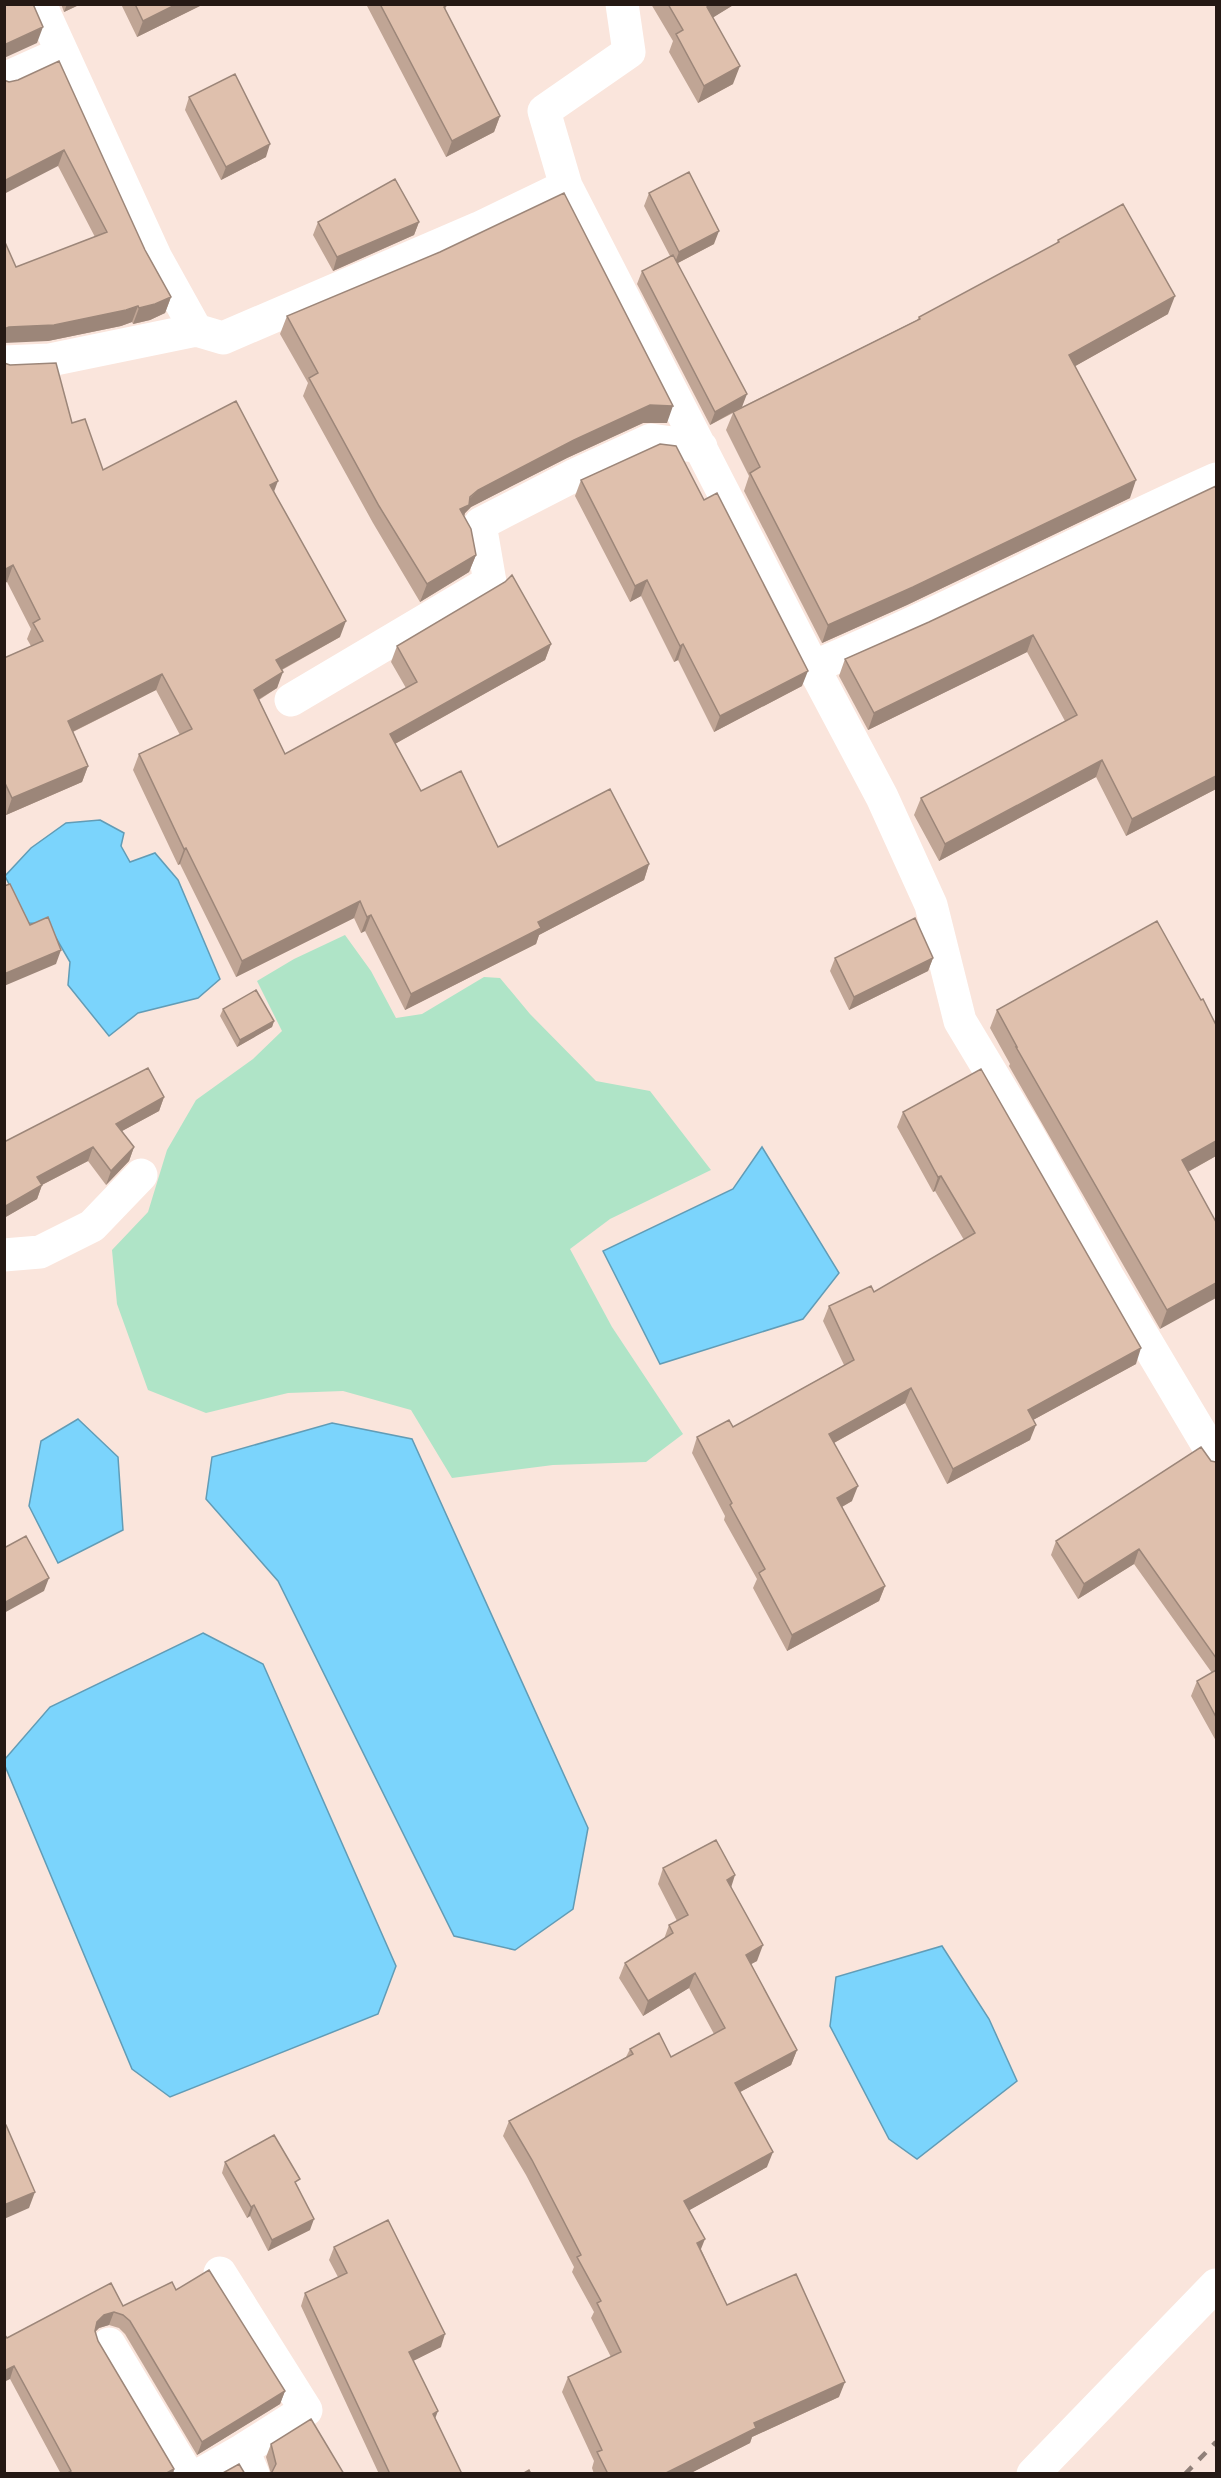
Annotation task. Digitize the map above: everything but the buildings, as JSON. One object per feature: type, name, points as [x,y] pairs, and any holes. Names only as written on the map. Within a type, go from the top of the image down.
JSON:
[{"type":"street","points":[[40,4],[156,258],[196,330]]},
{"type":"street","points":[[622,4],[629,52],[544,111],[566,186],[882,797],[931,905],[960,1020],[1216,1459]]},
{"type":"street","points":[[4,79],[62,53]]},
{"type":"street","points":[[4,362],[50,360],[196,330],[223,338],[479,228],[566,186]]},
{"type":"street","points":[[291,700],[490,582],[480,524],[575,475],[651,440],[701,447]]},
{"type":"street","points":[[813,667],[886,637],[1124,520],[1216,479]]},
{"type":"street","points":[[4,1255],[40,1252],[92,1226],[141,1175]]},
{"type":"street","points":[[201,2474],[248,2462],[306,2410],[220,2273]]},
{"type":"street","points":[[1033,2474],[1216,2285]]},
{"type":"street","points":[[109,2344],[186,2474]]},
{"type":"green space","points":[[345,935],[371,971],[396,1018],[422,1014],[484,977],[500,978],[530,1014],[596,1081],[650,1091],[711,1170],[610,1219],[570,1249],[612,1327],[683,1434],[646,1462],[553,1465],[452,1478],[411,1410],[343,1391],[288,1393],[206,1413],[148,1390],[117,1304],[112,1250],[148,1212],[167,1150],[196,1100],[253,1059],[282,1031],[257,981],[294,959]]},
{"type":"water","points":[[100,820],[124,833],[121,846],[130,862],[155,853],[178,880],[220,979],[198,998],[138,1013],[109,1036],[68,985],[70,962],[48,924],[28,923],[5,876],[31,848],[66,823]]},
{"type":"water","points":[[762,1147],[839,1273],[803,1319],[660,1364],[603,1251],[733,1189]]},
{"type":"water","points":[[78,1419],[118,1457],[123,1530],[58,1563],[29,1506],[41,1441]]},
{"type":"water","points":[[332,1423],[412,1439],[588,1828],[573,1909],[515,1950],[454,1936],[278,1581],[206,1499],[212,1457]]},
{"type":"water","points":[[203,1633],[263,1664],[396,1966],[378,2014],[170,2097],[132,2069],[5,1766],[5,1759],[50,1707]]},
{"type":"water","points":[[942,1946],[989,2019],[1017,2081],[917,2159],[889,2139],[830,2026],[836,1977]]},
{"type":"railway","points":[[1185,2474],[1216,2442]]}]
